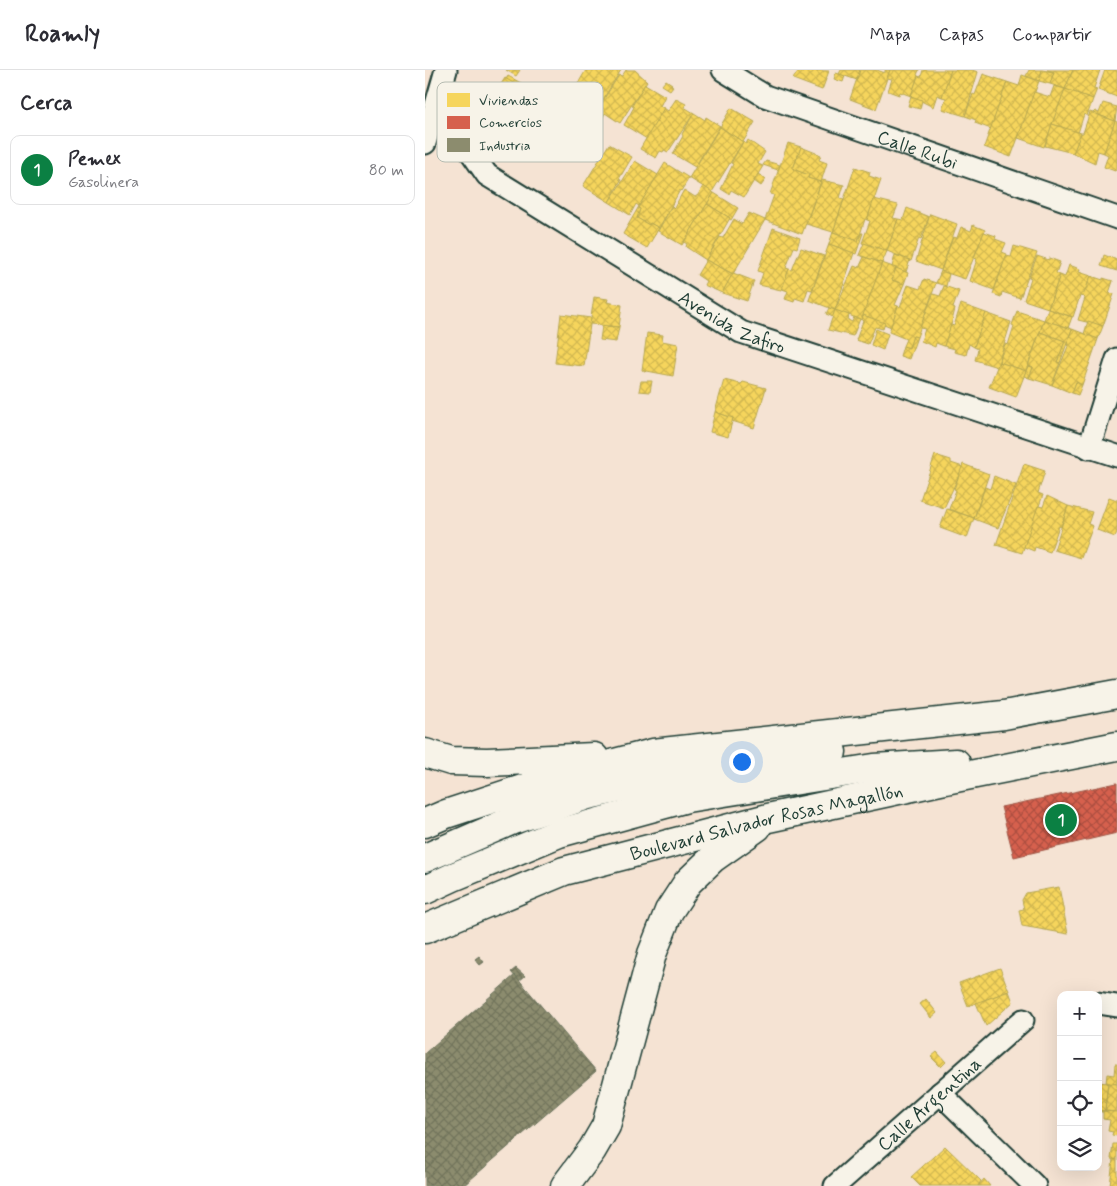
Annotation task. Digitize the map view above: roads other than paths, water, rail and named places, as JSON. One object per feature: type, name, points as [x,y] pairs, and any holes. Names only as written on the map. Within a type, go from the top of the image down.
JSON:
[{"type":"highway","points":[[425,753],[451,761],[487,762],[653,753],[1004,715],[1117,694]]},
{"type":"highway","points":[[425,890],[559,833],[687,798],[876,756],[1004,715]]},
{"type":"highway","name":"Boulevard Salvador Rosas Magallón","points":[[425,929],[564,871],[768,818],[939,780],[1117,746]]},
{"type":"highway","points":[[425,823],[446,814],[553,779],[653,753]]},
{"type":"highway","points":[[425,858],[513,820],[588,794],[684,774],[876,756],[948,763],[1022,765]]},
{"type":"highway","points":[[565,1186],[593,1150],[605,1126],[652,954],[669,911],[688,882],[713,858],[735,844],[768,818]]},
{"type":"street","name":"Calle Rubi","points":[[723,70],[765,96],[1117,218]]},
{"type":"street","points":[[425,143],[437,103]]},
{"type":"street","name":"Avenida Zafiro","points":[[478,162],[487,175],[741,332],[1117,456]]},
{"type":"street","points":[[1089,448],[1117,359]]},
{"type":"street","points":[[1102,1004],[1117,1006]]},
{"type":"street","name":"Calle Argentina","points":[[835,1186],[939,1092],[1023,1020]]},
{"type":"street","points":[[939,1092],[1035,1186]]},
{"type":"place","name":"Pemex","points":[[1061,820]]}]
